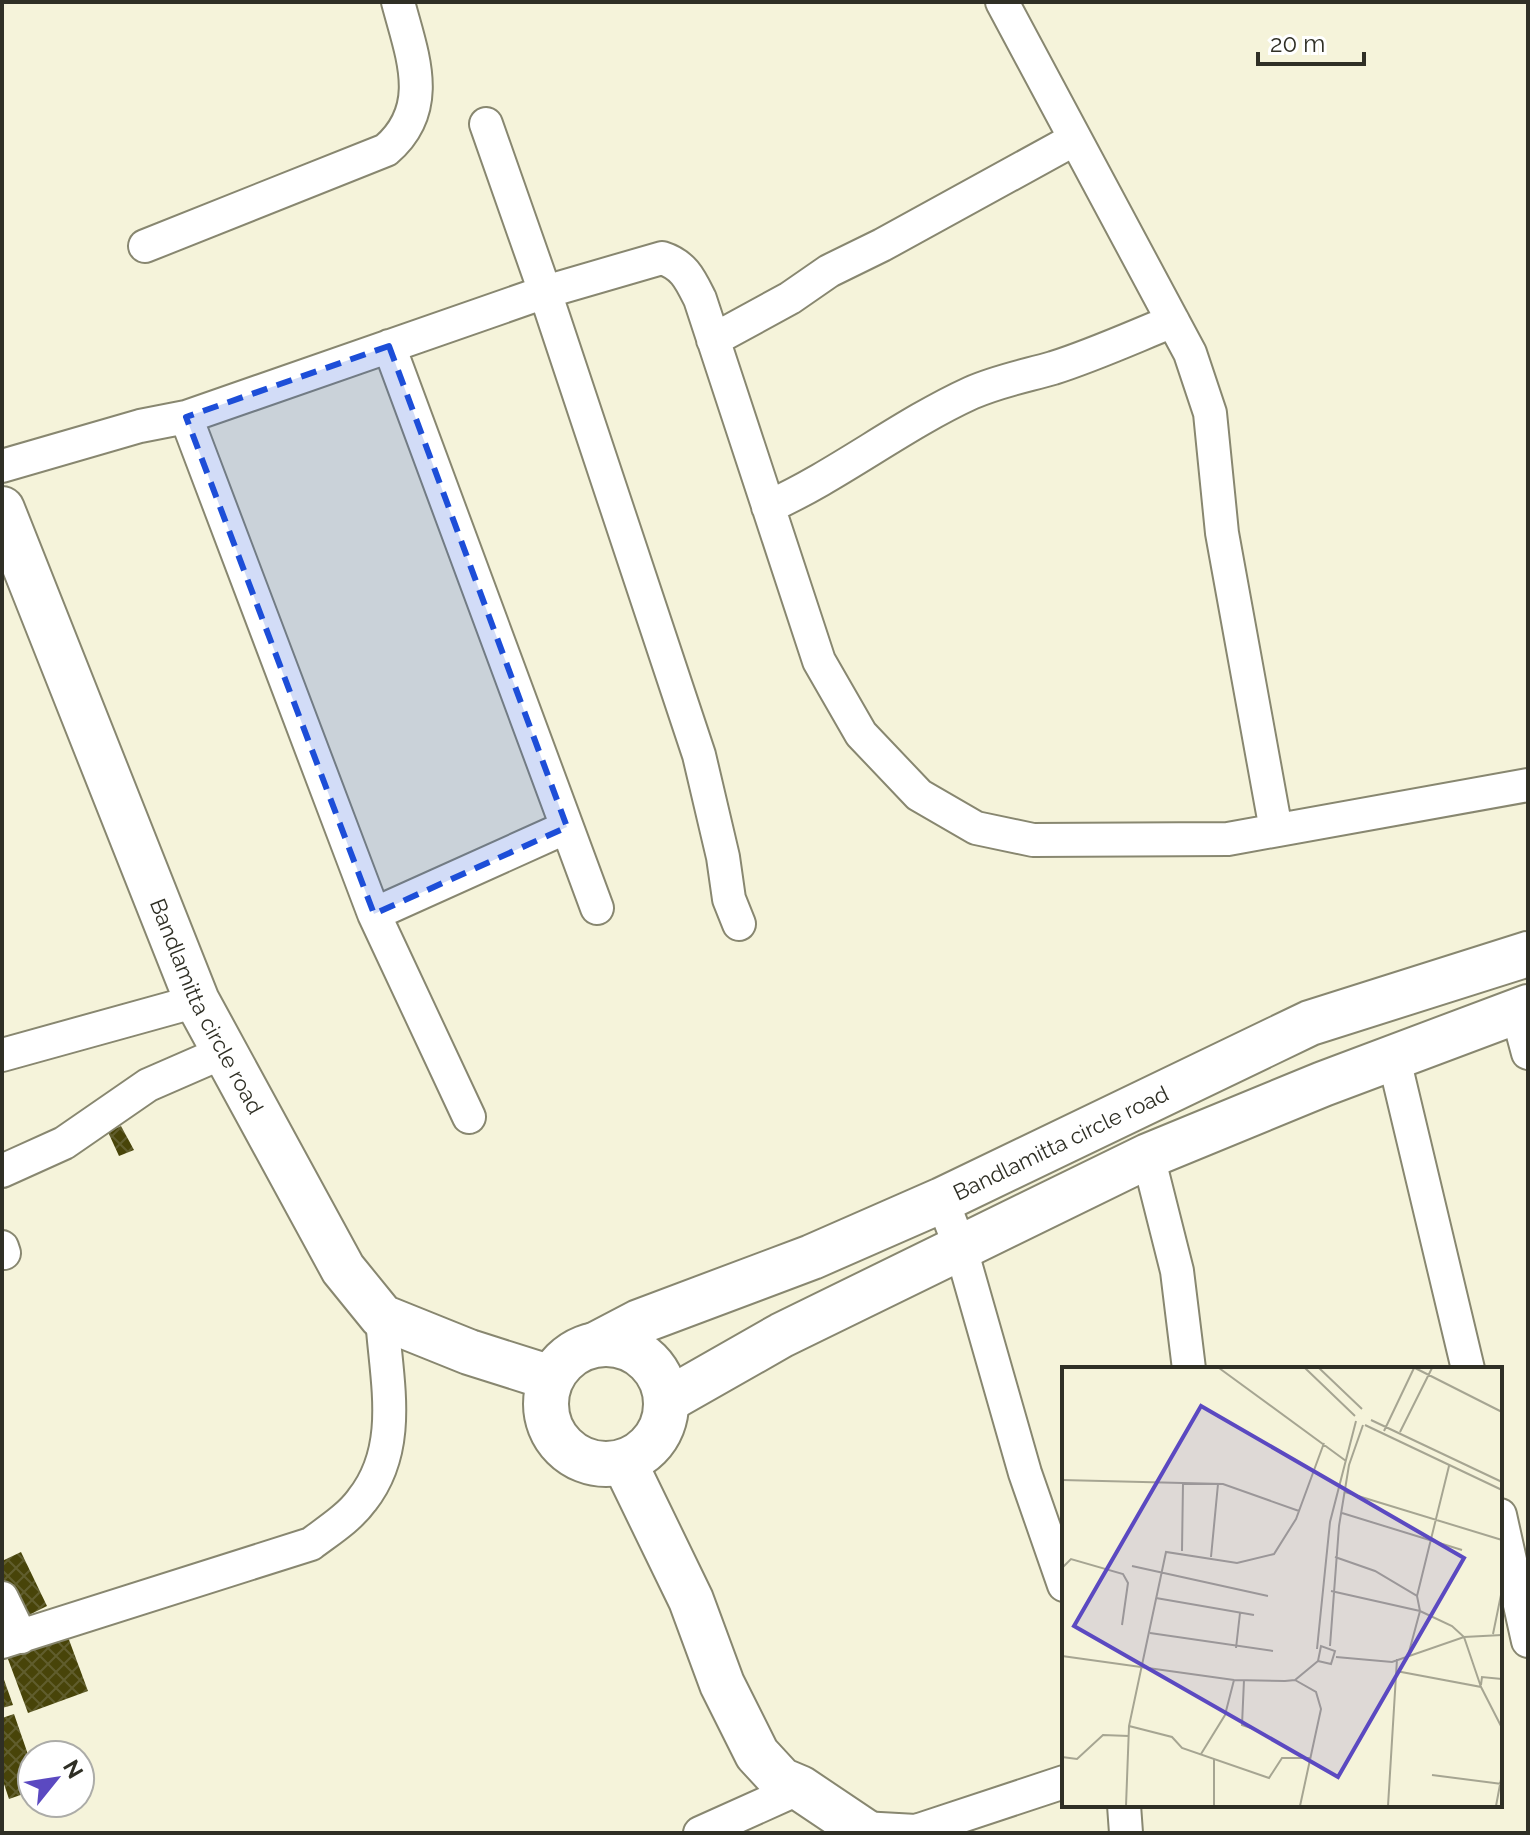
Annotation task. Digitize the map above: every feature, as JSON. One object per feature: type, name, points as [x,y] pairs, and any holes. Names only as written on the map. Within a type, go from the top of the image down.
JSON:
[{"type":"street","points":[[145,246],[386,150],[402,137],[416,97],[416,69],[398,2]]},
{"type":"street","points":[[1002,2],[1190,353],[1210,413],[1222,533],[1276,830]]},
{"type":"street","points":[[486,124],[699,755],[723,857],[729,899],[739,924]]},
{"type":"street","points":[[713,340],[790,298],[829,271],[1075,139]]},
{"type":"street","points":[[2,466],[140,426],[186,417],[545,292],[653,260],[674,262],[690,278],[713,340],[819,661],[861,734],[919,795],[976,828],[1033,840],[1228,839],[1528,785]]},
{"type":"street","points":[[768,507],[807,490],[971,394],[1007,379],[1094,354],[1173,321]]},
{"type":"street","points":[[389,346],[597,908]]},
{"type":"street","points":[[186,417],[374,914],[469,1117]]},
{"type":"street","name":"Bandlamitta circle road","points":[[2,509],[197,1001],[343,1269],[382,1317],[469,1352],[551,1378],[562,1361],[578,1350],[597,1344],[639,1322],[812,1257],[942,1200],[1310,1023],[1528,954]]},
{"type":"street","points":[[374,914],[567,827]]},
{"type":"street","points":[[2,1055],[197,1001]]},
{"type":"street","points":[[666,1401],[782,1335],[1148,1156],[1323,1084],[1394,1059],[1524,1024]]},
{"type":"street","points":[[2,1171],[64,1143],[148,1085],[226,1051]]},
{"type":"street","points":[[1394,1059],[1468,1367]]},
{"type":"street","points":[[1148,1156],[1177,1271],[1189,1367]]},
{"type":"street","points":[[942,1200],[961,1249],[1025,1473],[1062,1579]]},
{"type":"street","points":[[2,1598],[12,1640],[311,1544],[362,1502],[384,1467],[390,1434],[382,1317]]},
{"type":"street","points":[[551,1378],[546,1395],[546,1412],[551,1429],[561,1444],[574,1455],[590,1463],[607,1465],[624,1462],[642,1453],[656,1438],[664,1421],[666,1401],[662,1382],[651,1365],[636,1352],[617,1345],[597,1344]]},
{"type":"street","points":[[624,1462],[694,1608],[722,1684],[745,1734],[769,1769],[792,1787],[800,1788],[864,1830],[916,1831],[1062,1783]]},
{"type":"street","points":[[1502,1525],[1528,1641]]},
{"type":"street","points":[[700,1833],[738,1825],[800,1788]]},
{"type":"street","points":[[1124,1807],[1126,1833]]},
{"type":"highlighted area","points":[[389,346],[567,827],[374,914],[186,417]]},
{"type":"building","points":[[121,1126],[134,1150],[119,1156],[108,1132]]},
{"type":"building","points":[[21,1552],[47,1606],[15,1622],[2,1594],[2,1561]]},
{"type":"building","points":[[65,1629],[88,1691],[28,1713],[5,1651]]},
{"type":"building","points":[[2,1674],[13,1705],[2,1708]]},
{"type":"building","points":[[14,1714],[23,1739],[16,1739],[16,1797],[9,1799],[2,1778],[2,1718]]}]
